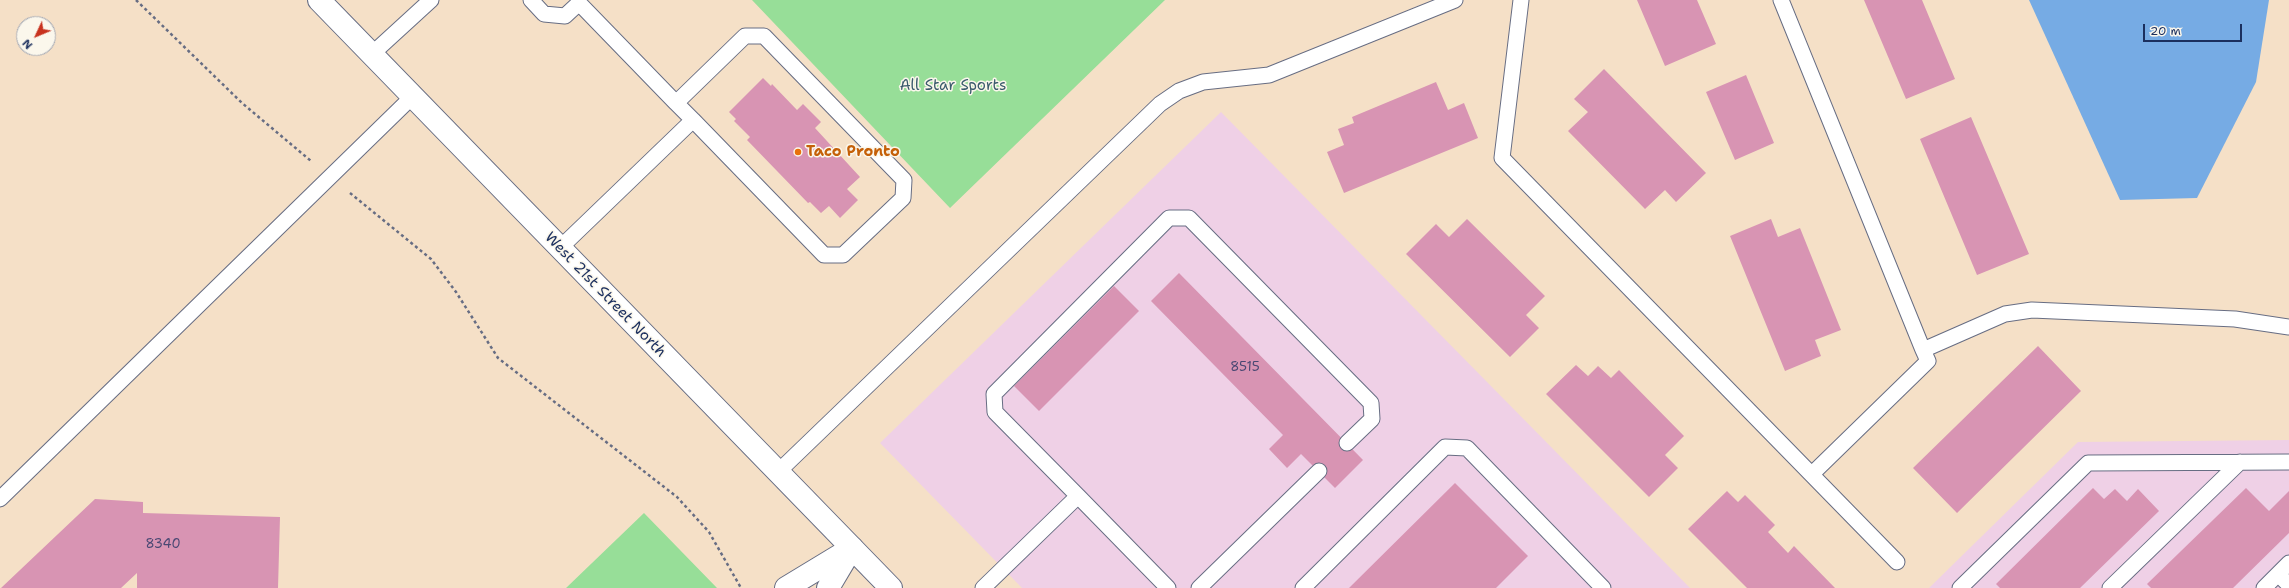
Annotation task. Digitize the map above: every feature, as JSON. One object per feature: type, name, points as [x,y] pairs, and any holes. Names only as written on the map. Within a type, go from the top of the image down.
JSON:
[{"type":"main road","name":"West 21st Street North","points":[[319,0],[891,588]]},
{"type":"main road","points":[[786,588],[852,548]]},
{"type":"main road","points":[[828,588],[852,548]]},
{"type":"lane","points":[[372,54],[431,0]]},
{"type":"lane","points":[[531,0],[544,14],[565,16],[581,1],[676,103],[824,255],[843,255],[903,198],[904,180],[764,36],[745,36],[676,103]]},
{"type":"lane","points":[[778,472],[1149,115],[1179,91],[1204,82],[1269,75],[1455,0]]},
{"type":"lane","points":[[1521,0],[1502,158],[1897,562]]},
{"type":"lane","points":[[1781,0],[1928,361],[1812,474]]},
{"type":"lane","points":[[0,499],[412,97]]},
{"type":"lane","points":[[560,248],[693,120]]},
{"type":"lane","points":[[1168,588],[995,412],[994,394],[1169,218],[1189,218],[1371,403],[1372,419],[1347,444]]},
{"type":"lane","points":[[1924,350],[2005,314],[2032,310],[2235,319],[2289,327]]},
{"type":"lane","points":[[1303,588],[1445,447],[1467,448],[1603,588]]},
{"type":"lane","points":[[2110,588],[2240,462]]},
{"type":"lane","points":[[1960,588],[2088,463],[2289,462]]},
{"type":"lane","points":[[1199,588],[1319,471]]},
{"type":"lane","points":[[983,588],[1078,496]]},
{"type":"lane","points":[[2264,588],[2289,563]]},
{"type":"lane","points":[[2278,574],[2289,585]]},
{"type":"path","points":[[136,0],[242,103],[431,258],[456,292],[498,358],[677,498],[709,532],[741,588]]},
{"type":"shaded area","points":[[1221,112],[1690,588],[1022,588],[880,443]]},
{"type":"shaded area","points":[[2289,440],[2289,588],[1929,588],[2078,442]]},
{"type":"green space","name":"All Star Sports","points":[[752,0],[1165,0],[950,208]]},
{"type":"green space","points":[[644,513],[717,588],[566,588]]},
{"type":"water","points":[[2029,0],[2269,0],[2256,82],[2197,198],[2120,200]]},
{"type":"building","points":[[1637,0],[1697,0],[1716,44],[1665,66]]},
{"type":"building","points":[[1864,0],[1922,0],[1955,79],[1906,99]]},
{"type":"building","points":[[1604,69],[1706,173],[1676,202],[1665,190],[1645,209],[1568,131],[1588,112],[1574,99]]},
{"type":"building","points":[[1746,75],[1774,143],[1735,160],[1706,92]]},
{"type":"building","name":"Taco Pronto","points":[[763,78],[771,86],[772,84],[797,110],[803,104],[821,122],[815,128],[860,177],[847,189],[858,200],[840,218],[829,206],[821,213],[810,202],[808,203],[747,140],[750,137],[734,121],[736,119],[729,112]]},
{"type":"building","points":[[1436,82],[1448,110],[1464,103],[1478,138],[1344,193],[1327,152],[1344,145],[1338,129],[1354,123],[1352,117]]},
{"type":"building","points":[[1971,117],[2029,254],[1977,275],[1920,139]]},
{"type":"building","points":[[1467,219],[1545,296],[1526,315],[1539,328],[1510,357],[1406,254],[1436,224],[1449,237]]},
{"type":"building","points":[[1771,219],[1778,237],[1800,228],[1841,330],[1815,340],[1821,356],[1785,371],[1730,236]]},
{"type":"building","points":[[1179,273],[1363,460],[1335,488],[1301,454],[1287,468],[1269,449],[1283,435],[1151,301]]},
{"type":"building","points":[[1114,286],[1139,311],[1039,411],[1014,386]]},
{"type":"building","points":[[2038,346],[2081,391],[1957,513],[1913,468]]},
{"type":"building","points":[[1576,365],[1588,376],[1598,366],[1611,378],[1619,370],[1684,436],[1665,455],[1678,468],[1649,497],[1546,394]]},
{"type":"building","points":[[1455,483],[1528,556],[1496,588],[1349,588]]},
{"type":"building","points":[[2093,488],[2104,499],[2115,489],[2127,501],[2138,489],[2159,511],[2080,588],[2000,588],[1996,584]]},
{"type":"building","points":[[2246,488],[2269,511],[2289,491],[2289,533],[2233,588],[2151,588],[2147,584]]},
{"type":"building","points":[[1727,491],[1738,502],[1745,495],[1775,525],[1768,532],[1788,553],[1794,546],[1835,588],[1747,588],[1688,529]]},
{"type":"building","points":[[95,499],[143,502],[143,513],[280,517],[278,588],[137,588],[137,573],[121,588],[1,588]]},
{"type":"place","name":"Taco Pronto","points":[[798,152]]}]
